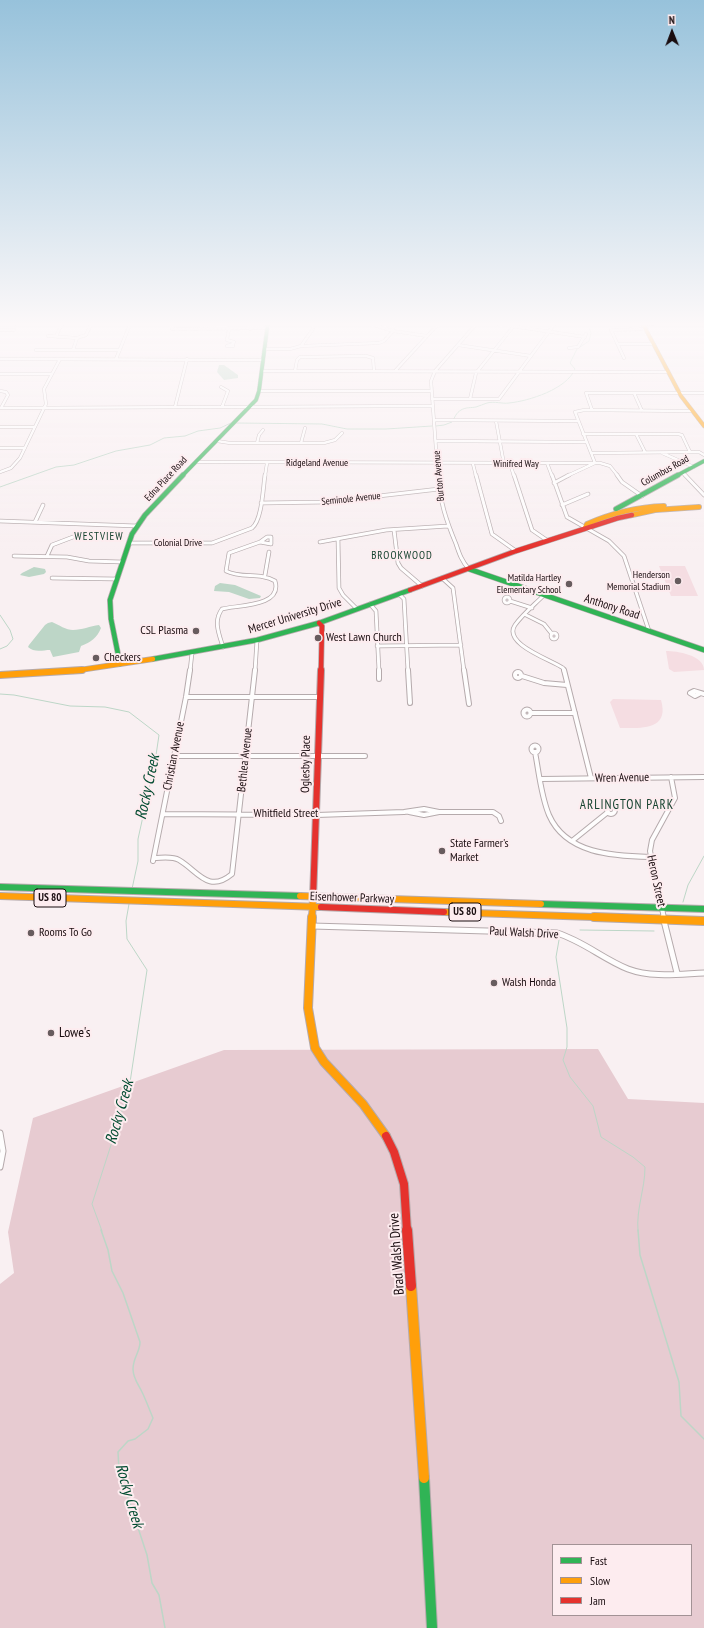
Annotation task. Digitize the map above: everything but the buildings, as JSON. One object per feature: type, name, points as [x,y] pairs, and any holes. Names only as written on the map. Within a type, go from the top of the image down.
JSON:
[{"type":"street","points":[[0,408],[6,398]]},
{"type":"street","points":[[0,472],[11,468],[17,462],[44,408],[46,402],[45,398]]},
{"type":"street","points":[[175,407],[177,398]]},
{"type":"street","points":[[222,407],[225,398]]},
{"type":"street","name":"Edna Place Road","points":[[120,664],[110,606],[116,579],[137,526],[196,462],[250,407],[257,398]]},
{"type":"street","points":[[432,399],[500,398]]},
{"type":"street","points":[[587,398],[592,410]]},
{"type":"street","points":[[636,398],[642,411]]},
{"type":"street","points":[[683,398],[704,426]]},
{"type":"street","name":"Burton Avenue","points":[[432,399],[439,489],[442,507],[448,526],[465,565],[469,569]]},
{"type":"street","points":[[0,408],[433,406]]},
{"type":"street","points":[[595,463],[575,413],[578,411],[692,411]]},
{"type":"street","points":[[434,420],[578,421]]},
{"type":"street","points":[[496,421],[504,464]]},
{"type":"street","points":[[0,427],[35,427]]},
{"type":"street","points":[[301,443],[302,435],[306,428]]},
{"type":"street","points":[[257,443],[263,430]]},
{"type":"street","points":[[216,441],[230,443],[328,442],[337,439],[342,432]]},
{"type":"street","points":[[583,434],[681,434],[690,452]]},
{"type":"street","points":[[636,434],[644,452]]},
{"type":"street","points":[[436,442],[586,442]]},
{"type":"street","points":[[0,448],[25,448]]},
{"type":"street","points":[[591,452],[700,452],[704,455]]},
{"type":"street","points":[[661,452],[694,467]]},
{"type":"street","name":"Columbus Road","points":[[611,513],[704,461]]},
{"type":"street","name":"Ridgeland Avenue","points":[[196,462],[438,464]]},
{"type":"street","name":"Colonial Drive","points":[[129,543],[212,543],[247,530],[256,525],[262,503],[267,463]]},
{"type":"street","points":[[547,463],[567,517],[609,541],[624,556],[649,631]]},
{"type":"street","points":[[554,483],[595,463],[610,466],[622,482],[642,496]]},
{"type":"street","name":"Winifred Way","points":[[438,464],[595,463]]},
{"type":"street","points":[[473,464],[492,534],[516,551]]},
{"type":"street","points":[[510,464],[530,526],[535,532],[548,541]]},
{"type":"street","points":[[683,473],[704,494]]},
{"type":"street","name":"Seminole Avenue","points":[[262,503],[327,502],[439,489]]},
{"type":"street","points":[[562,505],[588,494]]},
{"type":"street","name":"Columbus Road","points":[[618,518],[629,508],[635,499]]},
{"type":"street","points":[[35,522],[43,505]]},
{"type":"street","name":"Mercer University Drive","points":[[585,528],[587,524],[611,513],[629,508],[652,506],[702,507]]},
{"type":"street","name":"Mercer University Drive","points":[[0,675],[61,673],[192,653],[257,640],[319,623],[516,551],[618,518],[656,510],[702,507]]},
{"type":"street","points":[[0,521],[137,526]]},
{"type":"street","points":[[320,542],[394,530],[448,526]]},
{"type":"street","points":[[394,530],[398,563],[401,568],[422,586]]},
{"type":"street","points":[[47,556],[52,546],[73,537]]},
{"type":"street","points":[[338,540],[339,588],[343,595],[357,609]]},
{"type":"street","points":[[223,647],[219,638],[218,613],[226,607],[256,605],[270,598],[274,592],[276,583],[273,579],[265,575],[232,574],[226,571],[229,553],[260,542]]},
{"type":"street","points":[[265,575],[269,552]]},
{"type":"street","points":[[14,556],[71,557],[90,561],[122,562]]},
{"type":"street","name":"Anthony Road","points":[[469,569],[543,596],[704,650]]},
{"type":"street","points":[[52,578],[116,579]]},
{"type":"street","points":[[442,578],[453,588],[469,704]]},
{"type":"street","points":[[399,594],[404,600],[410,703]]},
{"type":"street","points":[[543,596],[514,626],[512,632],[513,637],[523,647],[559,665],[564,672],[591,778]]},
{"type":"street","points":[[510,601],[532,608]]},
{"type":"street","points":[[370,604],[376,611],[379,679]]},
{"type":"street","points":[[526,615],[537,619],[544,624],[552,634]]},
{"type":"street","name":"Oglesby Place","points":[[312,907],[317,815],[317,755],[322,626],[319,623]]},
{"type":"street","name":"Bethlea Avenue","points":[[228,879],[233,872],[240,815],[257,640]]},
{"type":"street","points":[[377,646],[461,645]]},
{"type":"street","name":"Christian Avenue","points":[[192,653],[186,696],[154,859],[177,859],[201,878],[208,881],[220,882],[228,879]]},
{"type":"street","points":[[522,676],[544,684],[567,685]]},
{"type":"street","points":[[699,694],[704,694]]},
{"type":"street","points":[[186,696],[319,697]]},
{"type":"street","points":[[532,713],[575,713]]},
{"type":"street","points":[[535,752],[551,819],[562,834],[589,850],[604,854],[650,857]]},
{"type":"street","points":[[174,756],[365,756]]},
{"type":"street","name":"Heron Street","points":[[671,777],[675,798],[652,840],[650,846],[650,857],[661,908],[678,973]]},
{"type":"street","name":"Wren Avenue","points":[[541,779],[704,777]]},
{"type":"street","name":"Whitfield Street","points":[[163,814],[317,815],[408,812],[425,815],[439,812],[493,812],[499,816],[501,821]]},
{"type":"street","points":[[572,841],[608,812]]},
{"type":"street","name":"Eisenhower Parkway","points":[[0,887],[704,909]]},
{"type":"street","name":"Eisenhower Parkway","points":[[0,896],[704,920]]},
{"type":"street","name":"Brad Walsh Drive","points":[[312,907],[308,1008],[314,1048],[324,1062],[363,1104],[381,1128],[394,1152],[404,1184],[421,1426],[432,1628]]},
{"type":"street","name":"Paul Walsh Drive","points":[[311,926],[557,933],[575,939],[628,969],[648,974],[704,973]]},
{"type":"street","points":[[0,1133],[3,1151],[0,1167]]},
{"type":"shaded area","name":"Henderson Memorial Stadium","points":[[659,566],[685,566],[698,596],[671,596]]},
{"type":"shaded area","points":[[34,567],[45,569],[46,572],[44,574],[29,577],[20,575],[22,573]]},
{"type":"shaded area","points":[[220,583],[235,585],[261,596],[260,598],[249,599],[229,592],[214,591],[215,586]]},
{"type":"shaded area","points":[[52,622],[70,630],[99,625],[101,628],[93,639],[81,646],[79,652],[53,657],[50,650],[36,651],[30,649],[28,647],[29,645],[45,625]]},
{"type":"shaded area","points":[[666,651],[683,653],[695,657],[703,665],[704,670],[674,672],[669,669]]},
{"type":"shaded area","points":[[613,699],[661,700],[663,710],[661,717],[651,726],[620,728],[610,702]]},
{"type":"shaded area","points":[[598,1049],[628,1099],[704,1103],[704,1628],[0,1628],[0,1284],[14,1273],[8,1232],[33,1118],[224,1050]]},
{"type":"waterway","points":[[436,426],[452,422],[458,412],[465,408],[476,407],[490,402],[517,402],[534,398]]},
{"type":"waterway","points":[[0,487],[56,467],[74,465],[116,451],[150,445],[164,438],[185,436],[198,431],[220,428],[231,423]]},
{"type":"waterway","points":[[236,423],[322,424],[347,429],[386,429],[432,426]]},
{"type":"waterway","name":"Rocky Creek","points":[[0,615],[10,630],[13,639],[7,646],[0,649]]},
{"type":"waterway","name":"Rocky Creek","points":[[0,694],[14,695],[70,706],[105,707],[129,712],[159,735],[155,762],[138,839],[138,861],[132,889]]},
{"type":"waterway","points":[[683,902],[688,885],[704,856]]},
{"type":"waterway","name":"Rocky Creek","points":[[102,1231],[92,1204],[129,1089],[147,970],[127,939],[126,921],[129,904]]},
{"type":"waterway","points":[[580,930],[654,931]]},
{"type":"waterway","points":[[559,940],[556,957],[567,1028],[567,1047],[563,1060],[570,1077],[593,1106],[601,1137],[633,1157],[645,1167],[644,1183],[638,1215],[638,1230]]},
{"type":"waterway","name":"Rocky Creek","points":[[101,1230],[108,1250],[112,1271],[123,1293],[140,1342],[133,1365],[133,1372],[153,1418],[148,1429],[135,1439],[128,1441],[118,1452],[119,1470],[147,1555],[152,1583],[159,1595],[165,1628]]},
{"type":"waterway","points":[[638,1230],[640,1255],[679,1382],[681,1416],[704,1439]]},
{"type":"traffic: fast","points":[[120,664],[111,619],[110,600],[132,534],[145,515],[257,398]]},
{"type":"traffic: fast","points":[[616,509],[704,461]]},
{"type":"traffic: fast","points":[[469,569],[704,650]]},
{"type":"traffic: fast","points":[[153,659],[257,640],[319,623],[410,590]]},
{"type":"traffic: fast","points":[[0,887],[300,896]]},
{"type":"traffic: fast","points":[[541,904],[704,909]]},
{"type":"traffic: fast","points":[[424,1478],[432,1628]]},
{"type":"traffic: slow","points":[[683,398],[704,426]]},
{"type":"traffic: slow","points":[[585,528],[587,524],[615,513],[634,509],[664,506]]},
{"type":"traffic: slow","points":[[632,515],[655,510],[699,507]]},
{"type":"traffic: slow","points":[[0,675],[77,671],[153,659]]},
{"type":"traffic: slow","points":[[0,896],[321,907]]},
{"type":"traffic: slow","points":[[300,896],[541,904]]},
{"type":"traffic: slow","points":[[313,899],[308,1008],[315,1048],[324,1062],[363,1104],[386,1136]]},
{"type":"traffic: slow","points":[[444,912],[704,921]]},
{"type":"traffic: slow","points":[[411,1286],[424,1478]]},
{"type":"traffic: jam","points":[[410,590],[516,551],[618,518],[632,515]]},
{"type":"traffic: jam","points":[[313,899],[322,626],[319,623]]},
{"type":"traffic: jam","points":[[321,907],[444,912]]},
{"type":"traffic: jam","points":[[386,1136],[394,1152],[404,1184],[411,1286]]},
{"type":"place","name":"Henderson Memorial Stadium","points":[[678,581]]},
{"type":"place","name":"Matilda Hartley Elementary School","points":[[569,584]]},
{"type":"place","name":"CSL Plasma","points":[[196,631]]},
{"type":"place","name":"West Lawn Church","points":[[318,638]]},
{"type":"place","name":"Checkers","points":[[96,658]]},
{"type":"place","name":"State Farmer's Market","points":[[442,851]]},
{"type":"place","name":"Rooms To Go","points":[[31,933]]},
{"type":"place","name":"Walsh Honda","points":[[494,983]]},
{"type":"place","name":"Lowe's","points":[[51,1033]]},
{"type":"district","name":"WESTVIEW","points":[[99,537]]},
{"type":"district","name":"BROOKWOOD","points":[[402,556]]},
{"type":"district","name":"ARLINGTON PARK","points":[[627,805]]}]
